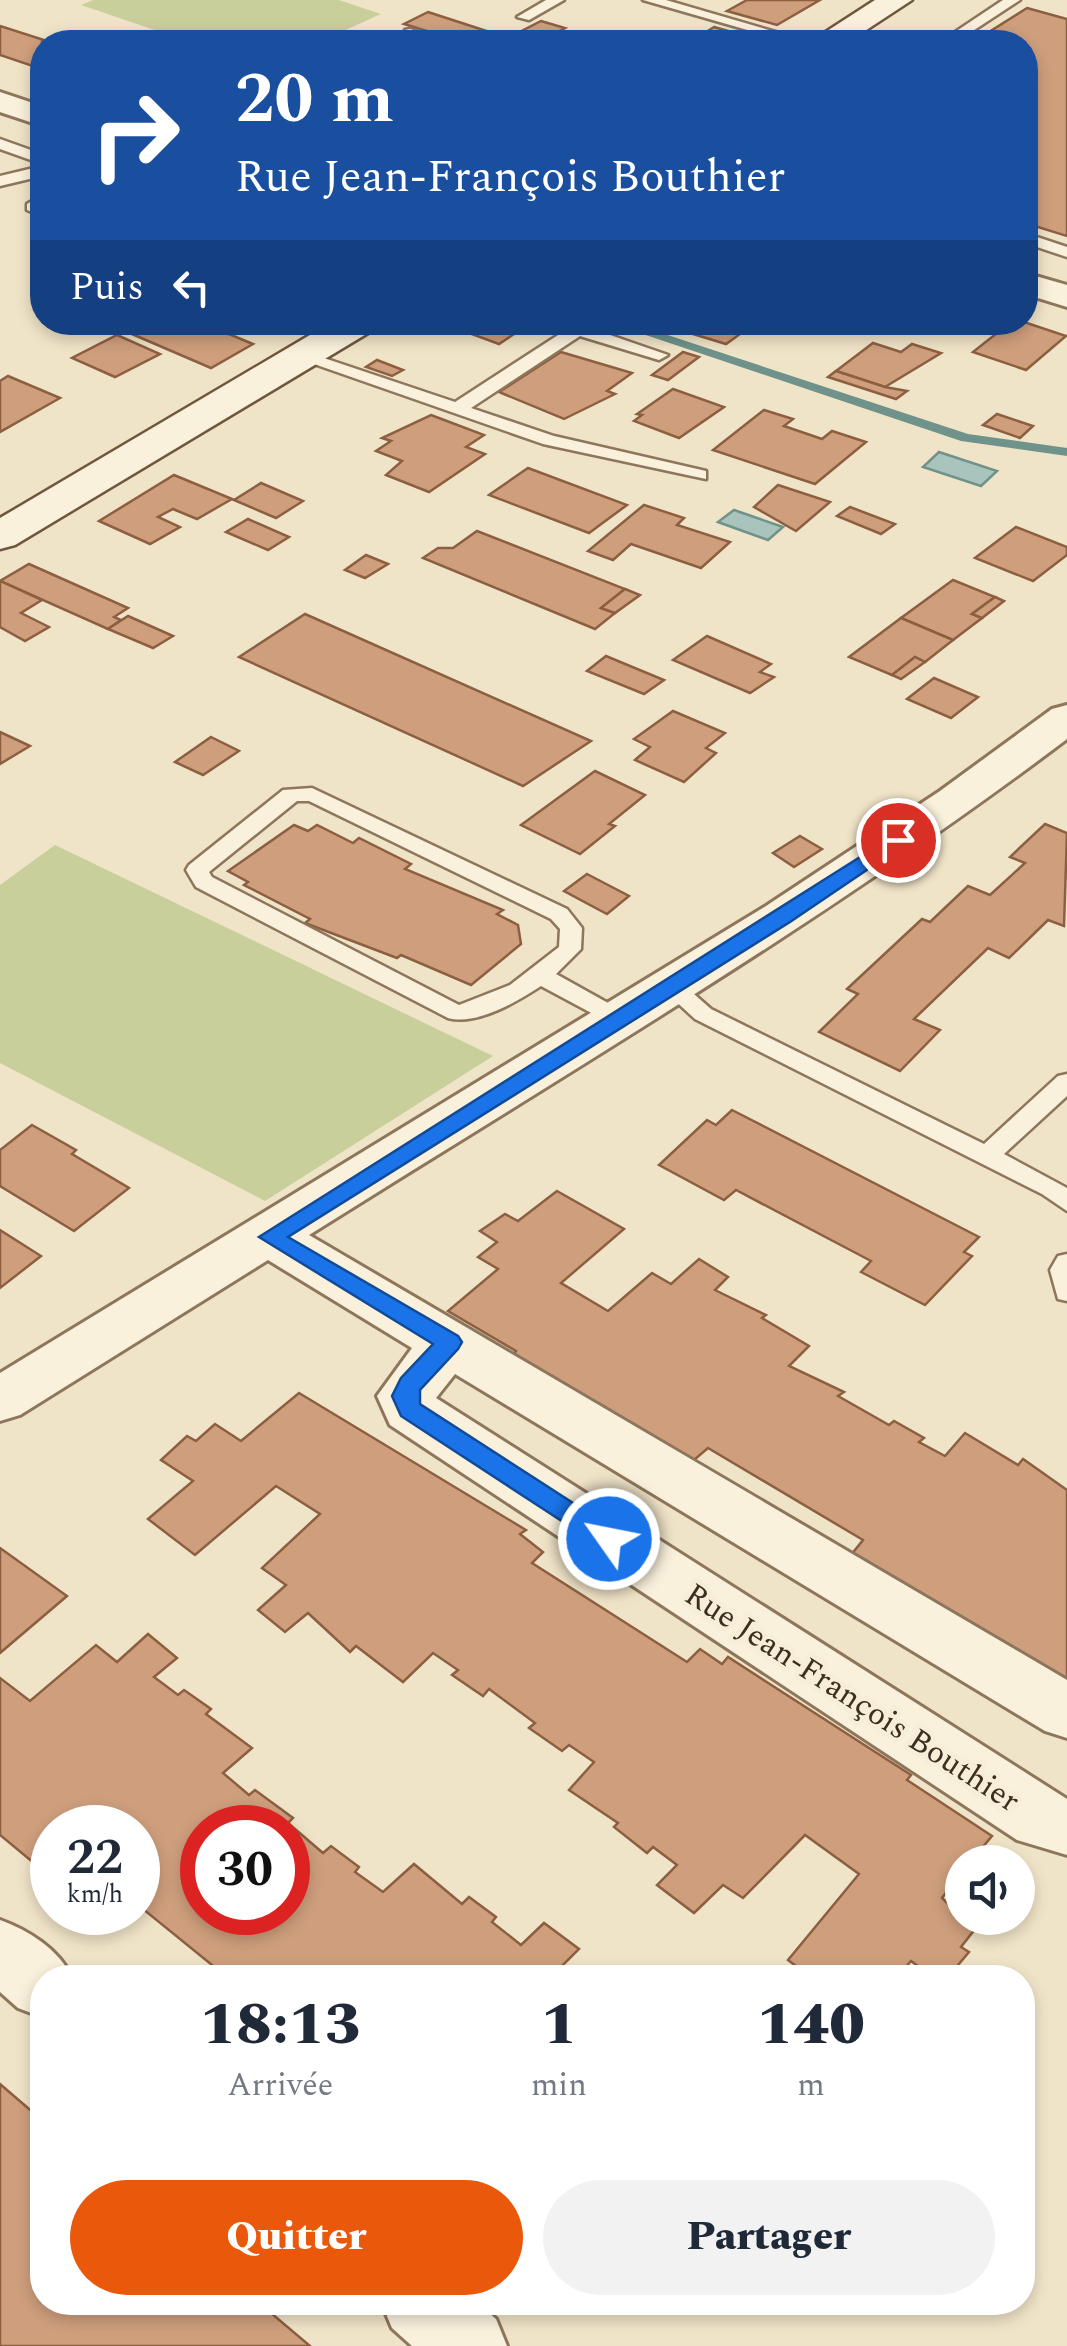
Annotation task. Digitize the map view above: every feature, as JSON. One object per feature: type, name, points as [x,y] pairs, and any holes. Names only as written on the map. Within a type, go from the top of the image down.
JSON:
[{"type":"main road","points":[[846,30],[897,0]]},
{"type":"main road","points":[[3,531],[338,335]]},
{"type":"street","points":[[0,101],[30,112]]},
{"type":"street","points":[[1038,287],[1067,296]]},
{"type":"street","points":[[0,1400],[270,1237],[877,854],[1067,718]]},
{"type":"street","points":[[270,1237],[1067,1712]]},
{"type":"street","name":"Rue Jean-François Bouthier","points":[[450,1342],[410,1385],[405,1396],[410,1410],[1040,1820],[1067,1827]]},
{"type":"street","points":[[0,1950],[30,1976]]},
{"type":"street","points":[[433,2315],[470,2346]]},
{"type":"lane","points":[[524,17],[557,0]]},
{"type":"lane","points":[[650,0],[759,30]]},
{"type":"lane","points":[[966,30],[1013,0]]},
{"type":"lane","points":[[0,144],[30,155]]},
{"type":"lane","points":[[0,181],[30,174]]},
{"type":"lane","points":[[1038,242],[1067,252]]},
{"type":"lane","points":[[455,410],[570,335]]},
{"type":"lane","points":[[594,335],[659,355]]},
{"type":"lane","points":[[303,356],[549,440],[699,475]]},
{"type":"lane","points":[[312,794],[559,914],[571,928],[570,949],[543,977],[482,1008],[456,1012],[204,882],[197,870],[291,795],[312,794]]},
{"type":"lane","points":[[543,977],[618,1018]]},
{"type":"lane","points":[[670,985],[703,1014],[1051,1188],[1067,1202]]},
{"type":"lane","points":[[987,1156],[1067,1082]]},
{"type":"lane","points":[[1067,1263],[1063,1270],[1067,1292]]},
{"type":"green space","points":[[93,0],[339,0],[381,14],[346,30],[155,30],[81,5]]},
{"type":"green space","points":[[55,845],[493,1056],[265,1201],[0,1063],[0,885]]},
{"type":"water","points":[[939,452],[997,471],[981,486],[923,467]]},
{"type":"water","points":[[734,510],[783,527],[768,540],[718,522]]},
{"type":"building","points":[[747,0],[820,0],[777,25],[727,11]]},
{"type":"building","points":[[1027,8],[1067,19],[1067,236],[1038,227],[1038,30],[992,30]]},
{"type":"building","points":[[428,12],[484,30],[423,30],[404,24]]},
{"type":"building","points":[[541,21],[565,28],[561,30],[524,30]]},
{"type":"building","points":[[0,26],[30,36],[30,65],[0,55]]},
{"type":"building","points":[[1038,327],[1066,336],[1026,370],[973,352],[995,335],[1038,335]]},
{"type":"building","points":[[117,335],[160,354],[115,377],[72,358]]},
{"type":"building","points":[[134,335],[231,335],[253,344],[211,368]]},
{"type":"building","points":[[474,335],[512,335],[499,344]]},
{"type":"building","points":[[697,335],[739,335],[726,344]]},
{"type":"building","points":[[873,343],[901,352],[912,344],[941,353],[885,387],[836,371]]},
{"type":"building","points":[[561,352],[632,373],[607,391],[615,394],[564,419],[499,392]]},
{"type":"building","points":[[683,352],[699,357],[668,380],[652,375]]},
{"type":"building","points":[[377,360],[403,370],[392,376],[366,367]]},
{"type":"building","points":[[836,371],[907,391],[896,399],[828,377]]},
{"type":"building","points":[[8,376],[60,398],[0,432],[0,381]]},
{"type":"building","points":[[673,389],[724,407],[679,438],[634,421],[642,415],[637,414]]},
{"type":"building","points":[[764,410],[793,419],[784,426],[822,439],[832,431],[866,442],[815,484],[713,450]]},
{"type":"building","points":[[997,414],[1033,426],[1020,438],[983,425]]},
{"type":"building","points":[[431,415],[484,435],[466,447],[485,454],[429,492],[386,475],[402,461],[376,451],[391,441],[382,438]]},
{"type":"building","points":[[528,468],[627,505],[589,533],[489,495]]},
{"type":"building","points":[[174,475],[232,499],[197,519],[173,509],[158,517],[180,527],[150,544],[99,521]]},
{"type":"building","points":[[261,483],[303,501],[276,518],[234,500]]},
{"type":"building","points":[[778,485],[830,502],[796,531],[754,507]]},
{"type":"building","points":[[644,505],[684,518],[677,525],[730,542],[701,568],[631,544],[613,560],[588,551]]},
{"type":"building","points":[[850,507],[895,524],[881,534],[837,516]]},
{"type":"building","points":[[248,519],[289,537],[268,550],[226,532]]},
{"type":"building","points":[[1016,527],[1067,547],[1067,555],[1033,581],[975,558]]},
{"type":"building","points":[[477,531],[625,589],[601,608],[615,613],[595,629],[423,558],[438,548],[453,548]]},
{"type":"building","points":[[366,555],[388,564],[365,578],[345,570]]},
{"type":"building","points":[[29,564],[128,608],[114,617],[121,620],[108,629],[0,581]]},
{"type":"building","points":[[953,580],[995,597],[972,614],[982,618],[953,640],[901,618]]},
{"type":"building","points":[[0,581],[42,600],[21,613],[49,627],[25,641],[0,627]]},
{"type":"building","points":[[625,589],[640,595],[615,613],[601,608]]},
{"type":"building","points":[[995,597],[1004,601],[982,618],[972,614]]},
{"type":"building","points":[[305,614],[591,741],[523,786],[239,657]]},
{"type":"building","points":[[128,616],[173,636],[153,648],[108,629]]},
{"type":"building","points":[[901,618],[953,640],[925,662],[915,657],[892,675],[849,657]]},
{"type":"building","points":[[707,636],[771,664],[760,672],[774,677],[750,693],[673,660]]},
{"type":"building","points":[[606,656],[664,680],[644,694],[587,671]]},
{"type":"building","points":[[915,657],[925,662],[901,679],[892,675]]},
{"type":"building","points":[[934,678],[978,697],[951,718],[907,699]]},
{"type":"building","points":[[673,711],[725,733],[706,748],[716,753],[684,782],[635,760],[650,747],[634,739]]},
{"type":"building","points":[[0,732],[30,746],[0,764]]},
{"type":"building","points":[[211,737],[239,751],[203,775],[175,762]]},
{"type":"building","points":[[595,771],[645,795],[580,854],[521,825]]},
{"type":"building","points":[[1045,824],[1067,833],[1064,926],[1048,920],[1009,958],[988,948],[914,1019],[940,1030],[900,1071],[819,1032],[858,994],[847,989],[922,919],[930,922],[968,886],[990,895],[1025,863],[1010,857]]},
{"type":"building","points":[[294,825],[308,831],[317,825],[353,843],[359,838],[411,864],[405,869],[503,910],[497,914],[518,925],[521,944],[471,985],[401,955],[397,958],[305,923],[310,919],[244,885],[248,882],[228,871]]},
{"type":"building","points":[[800,836],[822,849],[794,867],[773,853]]},
{"type":"building","points":[[587,874],[629,896],[607,914],[564,891]]},
{"type":"building","points":[[732,1110],[979,1237],[964,1252],[972,1256],[925,1305],[861,1272],[871,1261],[736,1190],[724,1200],[659,1165],[707,1120],[716,1125]]},
{"type":"building","points":[[32,1125],[76,1150],[72,1154],[129,1188],[74,1231],[0,1186],[0,1150]]},
{"type":"building","points":[[557,1191],[624,1229],[561,1283],[608,1311],[652,1273],[671,1284],[699,1259],[728,1277],[715,1290],[766,1315],[762,1318],[809,1346],[789,1366],[844,1392],[838,1396],[889,1425],[894,1421],[924,1438],[919,1442],[945,1456],[965,1433],[1018,1465],[1023,1459],[1067,1490],[1067,1682],[851,1555],[863,1540],[708,1448],[694,1460],[673,1448],[668,1452],[511,1357],[516,1351],[448,1311],[498,1269],[478,1257],[497,1242],[480,1231],[505,1214],[518,1221]]},
{"type":"building","points":[[0,1230],[41,1256],[0,1288]]},
{"type":"building","points":[[299,1393],[526,1530],[520,1534],[543,1552],[532,1563],[687,1662],[700,1649],[722,1664],[728,1657],[911,1775],[907,1780],[992,1836],[984,1845],[945,1845],[945,1935],[970,1935],[961,1947],[969,1952],[958,1965],[916,1965],[911,1961],[907,1965],[795,1965],[788,1960],[859,1874],[805,1835],[743,1898],[723,1885],[694,1913],[657,1885],[677,1865],[653,1847],[647,1853],[614,1827],[618,1823],[569,1790],[594,1762],[569,1745],[562,1751],[529,1728],[535,1723],[489,1689],[483,1696],[452,1675],[458,1670],[433,1653],[403,1682],[356,1646],[350,1652],[308,1613],[285,1632],[258,1610],[286,1585],[262,1568],[320,1514],[276,1486],[195,1555],[148,1519],[193,1481],[161,1460],[187,1436],[196,1441],[215,1424],[241,1441]]},
{"type":"building","points":[[0,1548],[67,1596],[0,1653]]},
{"type":"building","points":[[148,1634],[177,1658],[154,1677],[178,1695],[184,1690],[211,1709],[206,1714],[252,1748],[223,1773],[249,1795],[255,1790],[275,1805],[180,1805],[180,1935],[310,1935],[310,1842],[323,1853],[331,1846],[359,1867],[355,1872],[383,1892],[414,1864],[462,1904],[469,1897],[496,1917],[492,1922],[521,1945],[544,1923],[579,1949],[563,1965],[212,1965],[160,1923],[160,1805],[30,1805],[30,1860],[0,1835],[0,1678],[30,1701],[96,1645],[117,1662]]},
{"type":"building","points":[[0,2084],[30,2110],[30,2315],[273,2315],[310,2346],[0,2346]]},
{"type":"waterway","points":[[653,335],[966,438],[1067,452]]},
{"type":"route","points":[[609,1539],[410,1410],[405,1396],[410,1385],[450,1342],[270,1237],[782,917],[898,840]]}]
